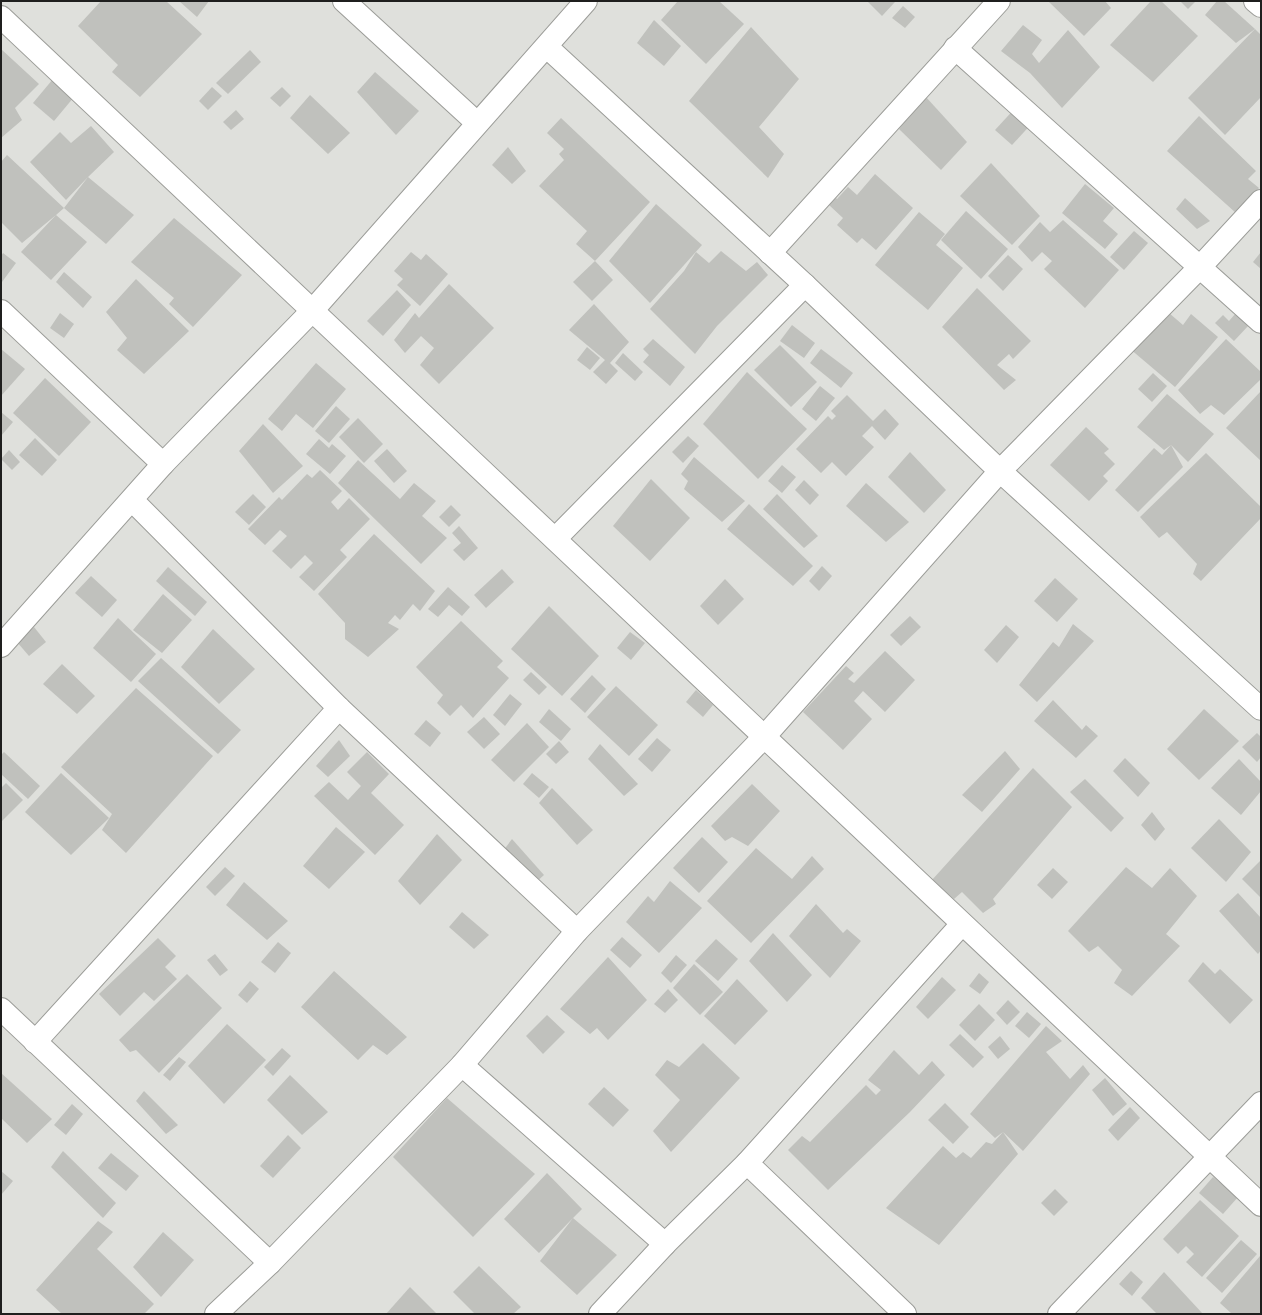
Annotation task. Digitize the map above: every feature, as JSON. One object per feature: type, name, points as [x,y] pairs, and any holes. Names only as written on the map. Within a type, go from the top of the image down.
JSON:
[{"type":"street","points":[[344,1],[477,124]]},
{"type":"street","points":[[1,645],[163,464],[312,311],[547,47],[586,1]]},
{"type":"street","points":[[770,253],[999,1]]},
{"type":"street","points":[[1255,1],[1261,6]]},
{"type":"street","points":[[1,17],[1261,1205]]},
{"type":"street","points":[[547,47],[805,285],[1000,471],[1261,709]]},
{"type":"street","points":[[955,48],[1261,322]]},
{"type":"street","points":[[216,1314],[270,1263],[462,1065],[577,931],[764,736],[1000,471],[1200,267],[1261,200]]},
{"type":"street","points":[[555,539],[805,285]]},
{"type":"street","points":[[1,311],[163,464]]},
{"type":"street","points":[[132,500],[339,708],[577,931]]},
{"type":"street","points":[[35,1042],[339,708]]},
{"type":"street","points":[[600,1314],[665,1244],[747,1163],[962,924]]},
{"type":"street","points":[[1,1009],[270,1263]]},
{"type":"street","points":[[462,1065],[665,1244]]},
{"type":"street","points":[[1059,1314],[1261,1103]]},
{"type":"street","points":[[747,1163],[905,1314]]},
{"type":"building","points":[[101,1],[166,1],[202,34],[140,97],[112,72],[118,65],[78,26]]},
{"type":"building","points":[[179,1],[209,1],[197,17]]},
{"type":"building","points":[[678,1],[719,1],[744,24],[706,64],[661,20]]},
{"type":"building","points":[[867,1],[895,1],[895,2],[882,16]]},
{"type":"building","points":[[1048,1],[1105,1],[1111,8],[1084,36]]},
{"type":"building","points":[[1151,1],[1161,1],[1198,36],[1153,82],[1110,45]]},
{"type":"building","points":[[1180,1],[1196,1],[1188,9]]},
{"type":"building","points":[[1217,1],[1224,1],[1255,29],[1236,43],[1205,15]]},
{"type":"building","points":[[903,6],[915,17],[905,28],[892,18]]},
{"type":"building","points":[[654,20],[681,46],[664,66],[637,43]]},
{"type":"building","points":[[1023,25],[1042,40],[1032,54],[1039,63],[1068,30],[1100,67],[1062,108],[1030,73],[1001,51]]},
{"type":"building","points":[[751,27],[799,79],[759,127],[784,154],[768,178],[689,101]]},
{"type":"building","points":[[1255,29],[1261,35],[1261,97],[1225,135],[1188,98]]},
{"type":"building","points":[[1,49],[39,84],[15,108],[22,120],[1,138]]},
{"type":"building","points":[[250,50],[261,62],[228,94],[216,83]]},
{"type":"building","points":[[375,72],[419,111],[396,135],[357,92]]},
{"type":"building","points":[[53,79],[74,97],[54,121],[33,103]]},
{"type":"building","points":[[212,87],[222,96],[208,110],[199,101]]},
{"type":"building","points":[[282,87],[291,96],[280,107],[270,98]]},
{"type":"building","points":[[310,95],[350,133],[328,154],[290,118]]},
{"type":"building","points":[[925,96],[967,142],[941,170],[899,129]]},
{"type":"building","points":[[1018,105],[1035,120],[1012,145],[995,130]]},
{"type":"building","points":[[236,110],[244,119],[231,130],[223,122]]},
{"type":"building","points":[[1199,116],[1256,171],[1248,179],[1259,188],[1236,213],[1167,151]]},
{"type":"building","points":[[561,118],[650,202],[595,261],[576,244],[587,231],[539,186],[564,160],[559,154],[564,149],[547,133]]},
{"type":"building","points":[[91,126],[114,152],[66,200],[30,162],[60,132],[71,143]]},
{"type":"building","points":[[508,147],[526,171],[512,184],[492,165]]},
{"type":"building","points":[[7,155],[64,208],[22,243],[1,222],[1,162]]},
{"type":"building","points":[[991,163],[1040,216],[1012,245],[960,196]]},
{"type":"building","points":[[875,174],[913,208],[876,250],[862,238],[857,243],[837,225],[843,218],[829,205],[848,187],[857,195]]},
{"type":"building","points":[[88,177],[134,215],[106,244],[64,208]]},
{"type":"building","points":[[1085,184],[1114,208],[1103,221],[1118,234],[1105,249],[1062,213]]},
{"type":"building","points":[[1185,198],[1210,221],[1197,229],[1176,209]]},
{"type":"building","points":[[656,204],[702,245],[650,303],[609,261]]},
{"type":"building","points":[[966,211],[1008,249],[981,279],[941,240]]},
{"type":"building","points":[[919,212],[945,234],[936,245],[963,268],[928,310],[875,265]]},
{"type":"building","points":[[56,215],[87,242],[51,280],[21,252]]},
{"type":"building","points":[[174,218],[242,275],[193,327],[169,304],[174,298],[131,262]]},
{"type":"building","points":[[1063,220],[1119,270],[1085,308],[1044,269],[1052,261],[1042,252],[1032,262],[1018,247],[1040,222],[1050,232]]},
{"type":"building","points":[[1134,231],[1148,243],[1124,270],[1110,257]]},
{"type":"building","points":[[721,251],[746,271],[757,262],[768,275],[717,326],[695,354],[650,309],[684,271],[696,252],[709,263]]},
{"type":"building","points":[[411,252],[421,260],[426,254],[448,274],[420,306],[397,285],[403,279],[394,271]]},
{"type":"building","points":[[1261,252],[1261,269],[1253,262]]},
{"type":"building","points":[[3,253],[16,263],[2,282],[1,256]]},
{"type":"building","points":[[1008,255],[1023,269],[1003,291],[988,276]]},
{"type":"building","points":[[595,261],[613,280],[592,301],[573,282]]},
{"type":"building","points":[[64,272],[92,297],[83,308],[56,282]]},
{"type":"building","points":[[136,279],[189,331],[144,374],[117,350],[127,338],[106,312]]},
{"type":"building","points":[[449,284],[494,328],[439,384],[420,365],[434,348],[421,336],[405,353],[394,340],[415,313],[419,318]]},
{"type":"building","points":[[977,288],[1031,341],[1013,359],[1009,354],[997,365],[1016,380],[1004,390],[942,327]]},
{"type":"building","points":[[397,290],[411,305],[383,336],[367,321]]},
{"type":"building","points":[[594,304],[629,342],[610,363],[618,371],[606,384],[593,372],[605,360],[569,330]]},
{"type":"building","points":[[60,313],[74,324],[64,338],[50,328]]},
{"type":"building","points":[[1169,313],[1183,325],[1191,314],[1218,337],[1175,387],[1129,348]]},
{"type":"building","points":[[1236,313],[1249,325],[1234,341],[1215,323],[1223,315],[1229,321]]},
{"type":"building","points":[[792,325],[815,343],[804,358],[780,341]]},
{"type":"building","points":[[653,339],[685,367],[670,386],[643,362],[649,355],[643,349]]},
{"type":"building","points":[[1226,339],[1261,372],[1261,379],[1224,415],[1211,405],[1200,414],[1178,390]]},
{"type":"building","points":[[780,345],[817,382],[791,407],[754,370]]},
{"type":"building","points":[[587,347],[600,358],[590,370],[577,360]]},
{"type":"building","points":[[1,349],[25,369],[1,396]]},
{"type":"building","points":[[821,349],[853,373],[841,388],[810,363]]},
{"type":"building","points":[[623,353],[643,372],[635,381],[615,363]]},
{"type":"building","points":[[316,363],[346,389],[313,428],[296,414],[282,431],[268,419]]},
{"type":"building","points":[[747,372],[807,429],[758,479],[703,424]]},
{"type":"building","points":[[1153,373],[1167,386],[1152,402],[1138,389]]},
{"type":"building","points":[[45,378],[91,422],[59,456],[13,413]]},
{"type":"building","points":[[820,386],[835,398],[816,421],[802,409]]},
{"type":"building","points":[[1261,391],[1261,461],[1226,428]]},
{"type":"building","points":[[1167,394],[1214,434],[1188,462],[1171,445],[1164,450],[1137,427]]},
{"type":"building","points":[[847,395],[873,421],[885,409],[899,424],[885,440],[872,426],[862,436],[874,447],[846,476],[832,462],[821,473],[796,449],[828,416],[832,420],[836,416],[831,411]]},
{"type":"building","points":[[336,406],[350,419],[329,443],[315,431]]},
{"type":"building","points":[[1,412],[13,422],[1,436]]},
{"type":"building","points":[[358,418],[383,444],[364,463],[339,437]]},
{"type":"building","points":[[263,424],[303,466],[273,493],[239,451]]},
{"type":"building","points":[[1086,427],[1109,449],[1104,453],[1115,464],[1103,476],[1108,481],[1089,501],[1050,465]]},
{"type":"building","points":[[688,436],[699,446],[683,463],[672,452]]},
{"type":"building","points":[[35,438],[57,460],[42,476],[19,455]]},
{"type":"building","points":[[319,439],[329,448],[332,444],[346,456],[330,474],[306,454]]},
{"type":"building","points":[[1171,445],[1183,467],[1138,512],[1115,490],[1154,448],[1162,455]]},
{"type":"building","points":[[387,449],[407,471],[394,483],[374,461]]},
{"type":"building","points":[[9,450],[20,462],[12,470],[1,459]]},
{"type":"building","points":[[910,452],[946,490],[924,513],[888,477]]},
{"type":"building","points":[[1206,453],[1261,507],[1261,518],[1201,581],[1193,574],[1197,564],[1167,532],[1159,538],[1140,517]]},
{"type":"building","points":[[694,457],[745,501],[722,522],[684,489],[688,481],[681,474]]},
{"type":"building","points":[[358,460],[400,499],[414,483],[436,501],[422,516],[447,538],[421,564],[338,483]]},
{"type":"building","points":[[782,465],[796,477],[782,493],[768,481]]},
{"type":"building","points":[[320,470],[342,491],[331,502],[338,510],[349,498],[370,519],[340,550],[347,557],[314,591],[299,577],[313,563],[305,555],[291,569],[272,551],[287,536],[280,530],[265,545],[248,529],[279,497],[282,500],[307,474],[312,478]]},
{"type":"building","points":[[651,479],[690,518],[650,561],[613,526]]},
{"type":"building","points":[[804,480],[819,495],[810,505],[795,490]]},
{"type":"building","points":[[866,483],[909,522],[886,542],[846,506]]},
{"type":"building","points":[[253,494],[266,507],[249,525],[235,512]]},
{"type":"building","points":[[777,494],[818,536],[804,548],[763,509]]},
{"type":"building","points":[[749,504],[813,566],[793,586],[727,529]]},
{"type":"building","points":[[451,505],[461,515],[449,527],[439,517]]},
{"type":"building","points":[[459,526],[478,548],[464,561],[453,550],[461,543],[452,533]]},
{"type":"building","points":[[374,534],[435,591],[420,611],[413,604],[400,620],[395,615],[388,623],[399,629],[368,657],[345,639],[345,623],[318,594]]},
{"type":"building","points":[[822,566],[832,576],[819,591],[809,581]]},
{"type":"building","points":[[168,567],[207,602],[195,616],[156,581]]},
{"type":"building","points":[[502,569],[514,582],[486,608],[474,595]]},
{"type":"building","points":[[91,576],[117,600],[102,617],[75,593]]},
{"type":"building","points":[[1055,578],[1078,599],[1057,622],[1034,601]]},
{"type":"building","points":[[725,579],[744,599],[718,625],[700,606]]},
{"type":"building","points":[[448,587],[470,607],[462,616],[449,605],[438,617],[428,609]]},
{"type":"building","points":[[163,594],[192,620],[162,653],[133,630]]},
{"type":"building","points":[[549,606],[599,656],[562,696],[511,649]]},
{"type":"building","points":[[910,616],[921,627],[901,646],[890,635]]},
{"type":"building","points":[[118,618],[156,654],[131,682],[93,648]]},
{"type":"building","points":[[461,621],[503,661],[497,667],[509,678],[473,718],[461,705],[450,716],[437,703],[443,695],[416,667]]},
{"type":"building","points":[[1073,624],[1094,641],[1037,702],[1019,685],[1053,642],[1059,647]]},
{"type":"building","points":[[1006,625],[1019,637],[997,663],[984,650]]},
{"type":"building","points":[[34,627],[46,642],[29,656],[17,642]]},
{"type":"building","points":[[213,629],[255,669],[219,704],[181,667]]},
{"type":"building","points":[[630,632],[645,643],[631,660],[617,648]]},
{"type":"building","points":[[885,651],[915,680],[885,712],[863,691],[854,701],[872,719],[843,750],[803,712],[846,666],[854,673],[848,679],[854,683]]},
{"type":"building","points":[[161,658],[241,730],[218,754],[138,681]]},
{"type":"building","points":[[62,664],[95,696],[77,714],[43,684]]},
{"type":"building","points":[[531,672],[547,687],[539,695],[523,680]]},
{"type":"building","points":[[592,675],[606,689],[585,713],[570,699]]},
{"type":"building","points":[[616,686],[658,725],[629,756],[587,717]]},
{"type":"building","points":[[136,688],[213,756],[126,853],[102,830],[112,814],[61,767]]},
{"type":"building","points":[[696,690],[713,705],[703,717],[686,702]]},
{"type":"building","points":[[510,694],[522,704],[505,726],[493,715]]},
{"type":"building","points":[[1053,700],[1082,730],[1086,725],[1098,736],[1076,758],[1034,721]]},
{"type":"building","points":[[549,709],[571,729],[561,741],[539,722]]},
{"type":"building","points":[[1204,709],[1239,741],[1199,780],[1167,749]]},
{"type":"building","points":[[484,717],[500,734],[484,749],[467,732]]},
{"type":"building","points":[[426,720],[441,733],[430,747],[414,734]]},
{"type":"building","points":[[527,723],[549,747],[514,782],[491,760]]},
{"type":"building","points":[[1257,733],[1261,737],[1261,757],[1257,762],[1242,747]]},
{"type":"building","points":[[657,738],[671,750],[652,772],[638,759]]},
{"type":"building","points":[[339,740],[350,756],[328,777],[316,766]]},
{"type":"building","points":[[559,741],[569,752],[556,764],[546,754]]},
{"type":"building","points":[[600,744],[638,784],[624,796],[588,759]]},
{"type":"building","points":[[1005,751],[1020,769],[982,812],[962,795]]},
{"type":"building","points":[[4,752],[40,786],[28,799],[1,774],[1,755]]},
{"type":"building","points":[[367,752],[389,774],[371,793],[404,825],[375,855],[314,796],[329,782],[348,800],[361,786],[347,772]]},
{"type":"building","points":[[1125,758],[1150,783],[1138,797],[1113,771]]},
{"type":"building","points":[[1239,759],[1261,782],[1261,791],[1241,815],[1211,788]]},
{"type":"building","points":[[1033,768],[1072,807],[993,899],[996,904],[983,913],[962,892],[954,899],[932,880]]},
{"type":"building","points":[[61,773],[109,818],[71,855],[25,812]]},
{"type":"building","points":[[532,773],[549,787],[539,798],[523,784]]},
{"type":"building","points":[[1085,779],[1124,818],[1111,832],[1070,792]]},
{"type":"building","points":[[6,783],[23,800],[1,822],[1,788]]},
{"type":"building","points":[[752,784],[780,811],[748,846],[732,837],[725,841],[711,826]]},
{"type":"building","points":[[552,788],[593,830],[577,845],[539,803]]},
{"type":"building","points":[[1152,812],[1165,829],[1155,841],[1141,825]]},
{"type":"building","points":[[1219,819],[1251,852],[1226,882],[1191,848]]},
{"type":"building","points":[[336,827],[365,852],[329,889],[303,866]]},
{"type":"building","points":[[437,834],[462,860],[420,905],[398,881]]},
{"type":"building","points":[[702,837],[728,862],[699,893],[673,868]]},
{"type":"building","points":[[512,839],[544,875],[534,884],[503,851]]},
{"type":"building","points":[[756,848],[792,879],[812,856],[824,869],[751,943],[707,901]]},
{"type":"building","points":[[1261,860],[1261,898],[1242,879]]},
{"type":"building","points":[[225,867],[235,876],[215,896],[206,887]]},
{"type":"building","points":[[1126,867],[1152,888],[1170,868],[1197,896],[1166,934],[1180,946],[1132,996],[1114,983],[1122,970],[1098,946],[1089,952],[1068,931]]},
{"type":"building","points":[[1053,868],[1068,882],[1052,899],[1037,885]]},
{"type":"building","points":[[670,881],[702,908],[659,953],[626,922],[648,896],[654,902]]},
{"type":"building","points":[[244,882],[288,921],[267,940],[226,905]]},
{"type":"building","points":[[1238,893],[1261,918],[1261,950],[1258,954],[1219,911]]},
{"type":"building","points":[[816,904],[843,933],[847,929],[861,941],[830,978],[789,936]]},
{"type":"building","points":[[462,912],[489,935],[474,949],[449,927]]},
{"type":"building","points":[[773,933],[812,975],[787,1002],[749,961]]},
{"type":"building","points":[[622,937],[642,955],[630,968],[610,950]]},
{"type":"building","points":[[158,938],[176,956],[165,967],[177,979],[154,1001],[144,992],[120,1016],[99,994]]},
{"type":"building","points":[[716,939],[738,959],[718,981],[695,961]]},
{"type":"building","points":[[278,942],[291,953],[275,973],[261,962]]},
{"type":"building","points":[[215,954],[228,970],[220,976],[207,960]]},
{"type":"building","points":[[676,955],[687,965],[671,983],[661,973]]},
{"type":"building","points":[[608,957],[647,1000],[608,1040],[597,1028],[590,1034],[560,1009]]},
{"type":"building","points":[[1203,962],[1215,974],[1220,969],[1253,1000],[1230,1024],[1188,981]]},
{"type":"building","points":[[694,964],[723,992],[700,1015],[673,988]]},
{"type":"building","points":[[334,971],[407,1037],[387,1055],[373,1045],[358,1060],[301,1007]]},
{"type":"building","points":[[979,973],[989,982],[980,994],[969,986]]},
{"type":"building","points":[[187,974],[222,1008],[159,1073],[136,1050],[130,1052],[119,1040]]},
{"type":"building","points":[[942,977],[956,990],[928,1019],[916,1007]]},
{"type":"building","points":[[737,979],[768,1011],[735,1045],[704,1016]]},
{"type":"building","points":[[250,981],[259,989],[247,1003],[238,995]]},
{"type":"building","points":[[668,989],[678,1000],[665,1013],[654,1004]]},
{"type":"building","points":[[1008,1000],[1020,1012],[1007,1025],[996,1013]]},
{"type":"building","points":[[979,1004],[995,1020],[975,1041],[959,1025]]},
{"type":"building","points":[[1027,1012],[1041,1024],[1029,1038],[1015,1026]]},
{"type":"building","points":[[547,1015],[565,1032],[543,1054],[526,1036]]},
{"type":"building","points":[[227,1024],[266,1060],[224,1104],[188,1066]]},
{"type":"building","points":[[1046,1026],[1062,1041],[1046,1052],[1070,1079],[1083,1065],[1090,1074],[1023,1151],[1003,1132],[995,1138],[970,1114]]},
{"type":"building","points":[[960,1034],[984,1057],[973,1068],[949,1045]]},
{"type":"building","points":[[1000,1036],[1010,1049],[998,1059],[988,1047]]},
{"type":"building","points":[[703,1043],[740,1078],[671,1152],[653,1131],[680,1100],[655,1075],[667,1060],[679,1067]]},
{"type":"building","points":[[282,1048],[291,1056],[273,1076],[264,1067]]},
{"type":"building","points":[[894,1050],[919,1075],[932,1061],[945,1075],[910,1112],[828,1190],[788,1150],[802,1136],[810,1142],[866,1085],[876,1095],[881,1090],[868,1080]]},
{"type":"building","points":[[179,1057],[186,1062],[170,1081],[163,1075]]},
{"type":"building","points":[[1,1073],[52,1119],[27,1143],[1,1118]]},
{"type":"building","points":[[290,1075],[328,1112],[302,1135],[267,1100]]},
{"type":"building","points":[[1105,1078],[1127,1104],[1113,1116],[1092,1090]]},
{"type":"building","points":[[604,1087],[629,1110],[613,1127],[588,1104]]},
{"type":"building","points":[[144,1091],[178,1125],[166,1134],[136,1101]]},
{"type":"building","points":[[447,1098],[535,1174],[473,1237],[393,1157]]},
{"type":"building","points":[[945,1103],[969,1127],[953,1144],[928,1120]]},
{"type":"building","points":[[72,1104],[83,1114],[66,1135],[54,1125]]},
{"type":"building","points":[[1130,1107],[1140,1118],[1118,1141],[1108,1130]]},
{"type":"building","points":[[1003,1132],[1018,1154],[939,1245],[886,1208],[943,1146],[956,1158],[963,1152],[971,1158],[986,1142],[992,1144]]},
{"type":"building","points":[[288,1135],[301,1148],[273,1178],[260,1166]]},
{"type":"building","points":[[63,1151],[116,1203],[103,1218],[51,1167]]},
{"type":"building","points":[[111,1153],[139,1176],[126,1191],[98,1168]]},
{"type":"building","points":[[1,1171],[13,1181],[1,1195]]},
{"type":"building","points":[[547,1173],[582,1209],[539,1253],[504,1219]]},
{"type":"building","points":[[1213,1177],[1238,1197],[1223,1214],[1199,1193]]},
{"type":"building","points":[[1055,1189],[1068,1202],[1054,1216],[1041,1203]]},
{"type":"building","points":[[1200,1200],[1239,1236],[1202,1277],[1186,1262],[1194,1254],[1186,1246],[1178,1254],[1163,1239]]},
{"type":"building","points":[[573,1218],[617,1255],[577,1295],[540,1261]]},
{"type":"building","points":[[98,1221],[113,1232],[97,1249],[154,1304],[144,1314],[62,1314],[36,1290]]},
{"type":"building","points":[[163,1232],[194,1260],[161,1297],[133,1267]]},
{"type":"building","points":[[1241,1240],[1257,1254],[1222,1293],[1206,1278]]},
{"type":"building","points":[[1260,1256],[1261,1314],[1232,1314],[1220,1303]]},
{"type":"building","points":[[479,1266],[521,1307],[513,1314],[475,1314],[453,1292]]},
{"type":"building","points":[[1131,1271],[1143,1282],[1132,1296],[1119,1284]]},
{"type":"building","points":[[1164,1272],[1203,1314],[1157,1314],[1141,1298]]},
{"type":"building","points":[[410,1287],[437,1314],[386,1314]]}]
